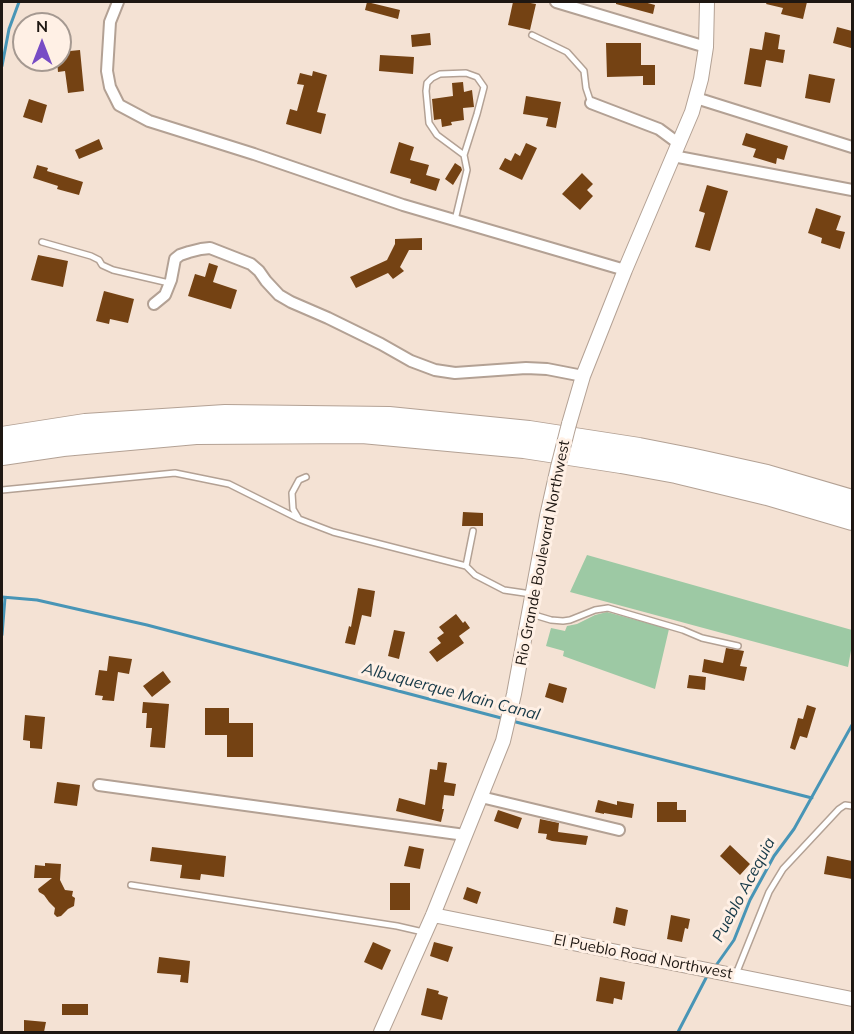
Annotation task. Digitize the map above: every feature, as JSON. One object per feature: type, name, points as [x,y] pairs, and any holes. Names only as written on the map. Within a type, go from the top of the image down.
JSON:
[{"type":"highway","points":[[2,437],[85,424],[225,415],[389,417],[529,431],[639,448],[766,475],[852,500]]},
{"type":"highway","points":[[2,456],[63,446],[196,434],[362,433],[524,448],[621,463],[676,473],[767,495],[852,520]]},
{"type":"street","points":[[118,2],[110,22],[107,71],[110,87],[118,105],[149,121],[403,204],[625,270]]},
{"type":"street","points":[[556,2],[706,47]]},
{"type":"street","name":"Rio Grande Boulevard Northwest","points":[[381,1032],[433,915],[503,741],[530,614],[547,516],[569,424],[583,376],[696,98],[702,79],[706,47],[707,2]]},
{"type":"street","points":[[696,98],[852,147]]},
{"type":"street","points":[[591,103],[659,129],[678,143]]},
{"type":"street","points":[[673,156],[852,190]]},
{"type":"street","points":[[154,304],[165,295],[175,259],[189,252],[210,248],[251,264],[279,295],[291,302],[381,344],[411,361],[435,370],[455,373],[526,368],[547,369],[583,376]]},
{"type":"street","points":[[99,785],[465,835]]},
{"type":"street","points":[[481,797],[619,830]]},
{"type":"street","name":"El Pueblo Road Northwest","points":[[433,915],[852,999]]},
{"type":"lane","points":[[532,35],[567,52],[584,71],[591,103]]},
{"type":"lane","points":[[455,220],[468,170],[464,155],[484,87],[477,77],[466,73],[440,74],[427,83],[429,123],[437,135],[464,155]]},
{"type":"lane","points":[[42,242],[91,256],[99,260],[102,266],[113,270],[170,283]]},
{"type":"lane","points":[[2,490],[175,473],[229,484],[299,519],[333,532],[466,566],[476,575],[504,590],[533,594]]},
{"type":"lane","points":[[299,519],[293,509],[292,493],[299,480],[306,477]]},
{"type":"lane","points":[[466,566],[473,531]]},
{"type":"lane","points":[[530,614],[563,621],[608,608],[683,630],[702,638],[738,646]]},
{"type":"lane","points":[[736,976],[769,892],[783,869],[839,809],[852,806]]},
{"type":"lane","points":[[131,885],[425,932]]},
{"type":"green space","points":[[587,555],[852,630],[848,667],[570,592]]},
{"type":"green space","points":[[607,612],[669,629],[655,689],[563,656],[564,651],[546,646],[551,628],[565,631],[567,626]]},
{"type":"building","points":[[367,2],[400,10],[398,19],[365,10]]},
{"type":"building","points":[[513,2],[536,4],[530,30],[508,25]]},
{"type":"building","points":[[616,2],[644,2],[655,5],[653,14],[616,4]]},
{"type":"building","points":[[767,2],[807,2],[803,19],[781,14],[783,8],[766,4]]},
{"type":"building","points":[[837,27],[852,31],[851,48],[833,43]]},
{"type":"building","points":[[765,32],[780,35],[778,49],[785,50],[783,63],[766,60],[761,87],[744,84],[750,48],[762,50]]},
{"type":"building","points":[[430,33],[431,45],[412,47],[411,35]]},
{"type":"building","points":[[606,43],[641,43],[641,65],[655,65],[655,85],[643,85],[643,76],[607,77]]},
{"type":"building","points":[[80,50],[84,91],[68,93],[65,72],[72,72],[72,51]]},
{"type":"building","points":[[380,55],[414,57],[413,74],[379,71]]},
{"type":"building","points":[[313,71],[327,75],[317,112],[326,114],[321,134],[286,124],[290,109],[297,111],[304,85],[297,84],[300,73],[312,76]]},
{"type":"building","points":[[809,74],[835,79],[830,103],[805,98]]},
{"type":"building","points":[[463,82],[464,92],[472,90],[474,107],[463,108],[464,120],[451,122],[452,125],[442,127],[441,119],[434,120],[432,99],[453,96],[452,83]]},
{"type":"building","points":[[526,96],[561,102],[556,128],[546,126],[548,118],[523,114]]},
{"type":"building","points":[[29,99],[47,105],[42,123],[23,117]]},
{"type":"building","points":[[746,133],[788,146],[784,160],[777,158],[776,164],[753,157],[756,149],[742,145]]},
{"type":"building","points":[[99,139],[103,149],[79,159],[75,150]]},
{"type":"building","points":[[399,142],[414,147],[410,160],[429,165],[426,175],[440,179],[436,191],[410,183],[411,179],[390,173]]},
{"type":"building","points":[[526,143],[537,148],[522,180],[499,169],[505,158],[511,161],[515,153],[520,156]]},
{"type":"building","points":[[455,163],[462,170],[453,185],[445,179]]},
{"type":"building","points":[[37,165],[48,168],[47,171],[83,182],[79,195],[57,189],[58,186],[33,178]]},
{"type":"building","points":[[582,173],[593,184],[587,190],[593,196],[580,210],[562,194]]},
{"type":"building","points":[[707,185],[728,191],[710,251],[695,247],[705,213],[699,211]]},
{"type":"building","points":[[816,208],[841,216],[836,230],[845,232],[840,249],[821,243],[822,238],[808,233]]},
{"type":"building","points":[[422,238],[422,250],[409,250],[400,267],[404,271],[393,279],[388,273],[356,288],[350,277],[387,260],[395,239]]},
{"type":"building","points":[[38,255],[68,261],[63,287],[31,280]]},
{"type":"building","points":[[209,263],[218,266],[213,282],[237,290],[231,309],[188,296],[195,274],[205,277]]},
{"type":"building","points":[[104,291],[134,299],[128,323],[110,319],[109,324],[96,321]]},
{"type":"building","points":[[463,512],[483,513],[483,526],[462,526]]},
{"type":"building","points":[[358,588],[375,591],[371,617],[362,615],[355,645],[345,643],[349,626],[351,627]]},
{"type":"building","points":[[456,614],[470,628],[459,636],[464,643],[437,662],[429,652],[441,643],[437,638],[444,633],[439,627]]},
{"type":"building","points":[[394,630],[405,632],[399,659],[388,656]]},
{"type":"building","points":[[726,648],[744,651],[740,666],[747,667],[744,681],[702,672],[704,659],[723,663]]},
{"type":"building","points":[[109,656],[132,659],[129,674],[118,672],[114,701],[102,700],[103,696],[95,695],[99,670],[107,671]]},
{"type":"building","points":[[163,671],[171,682],[152,697],[143,686]]},
{"type":"building","points":[[689,675],[706,677],[705,690],[687,688]]},
{"type":"building","points":[[549,683],[567,688],[563,703],[545,697]]},
{"type":"building","points":[[143,702],[169,704],[165,748],[150,747],[152,728],[146,728],[147,713],[142,713]]},
{"type":"building","points":[[807,705],[816,708],[807,738],[800,736],[795,750],[790,748],[798,718],[803,719]]},
{"type":"building","points":[[205,708],[229,708],[229,723],[253,723],[253,757],[227,757],[227,735],[205,735]]},
{"type":"building","points":[[25,715],[45,717],[42,749],[30,748],[30,741],[23,740]]},
{"type":"building","points":[[438,762],[447,763],[444,782],[456,784],[454,796],[444,795],[441,822],[396,811],[399,798],[425,805],[430,769],[437,770]]},
{"type":"building","points":[[57,782],[80,785],[77,806],[54,803]]},
{"type":"building","points":[[598,800],[617,805],[617,801],[634,804],[632,818],[595,812]]},
{"type":"building","points":[[657,802],[677,802],[677,810],[686,810],[686,822],[657,822]]},
{"type":"building","points":[[498,810],[522,818],[518,829],[494,821]]},
{"type":"building","points":[[540,819],[559,823],[558,832],[588,836],[586,845],[546,839],[547,834],[538,833]]},
{"type":"building","points":[[730,845],[750,864],[740,875],[720,856]]},
{"type":"building","points":[[409,846],[424,849],[420,869],[404,866]]},
{"type":"building","points":[[152,847],[226,856],[224,877],[201,874],[200,880],[180,878],[182,865],[150,861]]},
{"type":"building","points":[[827,856],[852,861],[852,879],[824,874]]},
{"type":"building","points":[[45,863],[61,864],[60,880],[65,890],[73,891],[74,906],[61,916],[57,917],[54,914],[55,908],[38,889],[52,878],[34,878],[35,865],[45,866]]},
{"type":"building","points":[[390,883],[410,883],[410,910],[390,910]]},
{"type":"building","points":[[467,887],[481,892],[477,904],[463,899]]},
{"type":"building","points":[[616,907],[628,910],[625,926],[613,923]]},
{"type":"building","points":[[671,915],[690,919],[682,942],[667,939]]},
{"type":"building","points":[[373,942],[391,950],[382,970],[364,962]]},
{"type":"building","points":[[434,942],[453,947],[448,962],[430,956]]},
{"type":"building","points":[[159,957],[190,961],[188,983],[180,982],[181,975],[157,973]]},
{"type":"building","points":[[600,977],[625,982],[622,1000],[614,998],[613,1004],[596,1001]]},
{"type":"building","points":[[427,988],[439,991],[438,994],[448,997],[442,1020],[421,1015]]},
{"type":"building","points":[[62,1004],[88,1004],[88,1015],[62,1015]]},
{"type":"building","points":[[24,1020],[46,1022],[44,1032],[24,1032]]},
{"type":"waterway","points":[[2,66],[9,29],[19,2]]},
{"type":"waterway","name":"Albuquerque Main Canal","points":[[2,597],[37,600],[147,625],[505,719]]},
{"type":"waterway","points":[[2,635],[5,598]]},
{"type":"waterway","name":"Albuquerque Main Canal","points":[[512,721],[812,798]]},
{"type":"waterway","name":"Pueblo Acequia","points":[[717,964],[734,940],[750,900],[774,856],[794,829],[852,725]]},
{"type":"waterway","name":"Pueblo Acequia","points":[[678,1032],[706,978]]}]
